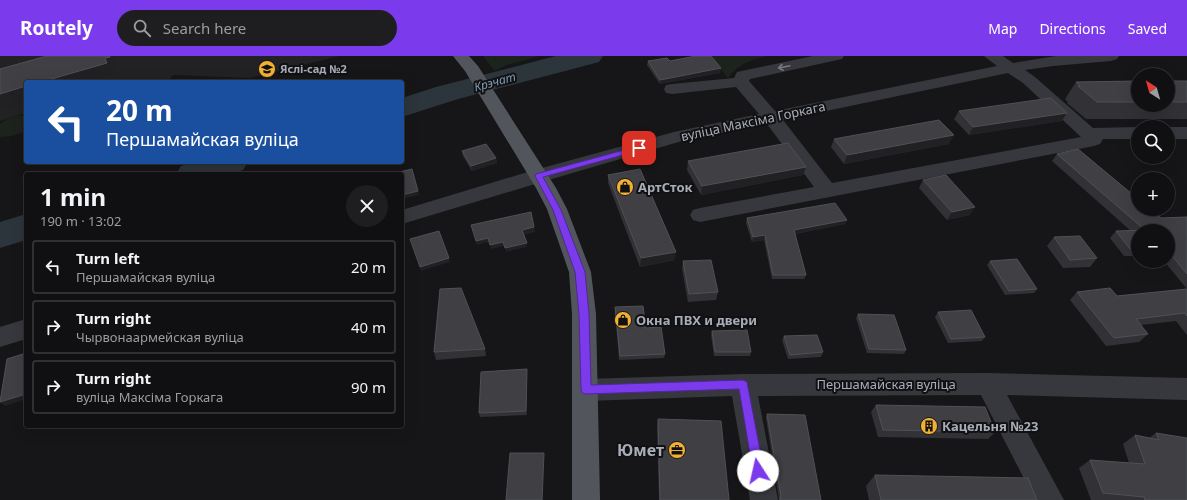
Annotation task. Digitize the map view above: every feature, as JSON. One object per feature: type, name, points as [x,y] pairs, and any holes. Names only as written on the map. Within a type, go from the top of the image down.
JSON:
[{"type":"main road","points":[[461,56],[472,69],[538,176],[557,210],[580,272],[584,314],[586,500]]},
{"type":"street","points":[[740,82],[743,75],[836,56]]},
{"type":"street","points":[[700,215],[1094,140],[1029,80],[992,56]]},
{"type":"street","name":"вуліца Максіма Горкага","points":[[404,216],[538,176],[680,136],[1011,68],[1053,61],[1112,56]]},
{"type":"street","points":[[672,89],[740,82]]},
{"type":"street","points":[[740,82],[771,117],[828,191]]},
{"type":"street","points":[[1088,134],[1131,133]]},
{"type":"street","points":[[1175,133],[1187,133]]},
{"type":"street","points":[[0,337],[24,330]]},
{"type":"street","points":[[988,384],[1050,500]]},
{"type":"street","name":"Першамайская вуліца","points":[[586,390],[743,385],[988,384],[1187,389]]},
{"type":"street","points":[[743,385],[764,500]]},
{"type":"shaded area","points":[[0,56],[339,56],[250,78],[173,75],[169,80],[24,80],[24,114],[0,121]]},
{"type":"shaded area","points":[[483,56],[539,56],[504,66],[495,71]]},
{"type":"shaded area","points":[[710,56],[767,56],[745,63],[736,69],[728,78]]},
{"type":"shaded area","points":[[24,115],[24,132],[11,136],[0,137],[0,124],[12,117]]},
{"type":"building","points":[[47,56],[110,56],[105,58],[107,63],[48,80],[24,80],[24,87],[0,94],[0,69]]},
{"type":"building","points":[[696,56],[711,56],[721,68],[660,80],[648,61],[667,58],[670,61]]},
{"type":"building","points":[[1131,81],[1131,102],[1097,102],[1078,86],[1080,86],[1076,82]]},
{"type":"building","points":[[1175,81],[1187,81],[1187,102],[1175,102]]},
{"type":"building","points":[[1051,98],[1067,113],[973,127],[959,111]]},
{"type":"building","points":[[939,120],[954,135],[847,155],[834,139]]},
{"type":"building","points":[[788,143],[806,167],[702,186],[688,161]]},
{"type":"building","points":[[486,144],[496,158],[471,166],[462,151]]},
{"type":"building","points":[[1078,149],[1131,193],[1131,216],[1159,216],[1161,218],[1187,217],[1187,274],[1175,259],[1175,224],[1138,224],[1057,154]]},
{"type":"building","points":[[412,169],[418,191],[404,194],[404,172],[399,172]]},
{"type":"building","points":[[640,169],[676,252],[641,258],[608,175]]},
{"type":"building","points":[[946,175],[975,207],[952,212],[923,180]]},
{"type":"building","points":[[835,203],[847,220],[794,230],[806,275],[773,275],[765,235],[753,237],[747,218]]},
{"type":"building","points":[[531,212],[534,227],[522,230],[527,243],[505,248],[503,242],[490,245],[488,238],[476,241],[471,225]]},
{"type":"building","points":[[1131,230],[1131,249],[1130,249],[1116,231]]},
{"type":"building","points":[[439,231],[449,258],[420,267],[410,239]]},
{"type":"building","points":[[1080,236],[1097,258],[1070,260],[1054,237]]},
{"type":"building","points":[[1017,259],[1037,289],[1009,291],[990,261]]},
{"type":"building","points":[[711,260],[718,292],[689,294],[683,261]]},
{"type":"building","points":[[461,288],[485,349],[434,352],[440,289]]},
{"type":"building","points":[[1110,288],[1117,296],[1187,289],[1187,316],[1185,313],[1136,319],[1148,334],[1114,338],[1077,292]]},
{"type":"building","points":[[643,306],[646,328],[661,327],[665,354],[620,356],[615,307]]},
{"type":"building","points":[[971,310],[985,337],[951,339],[938,312]]},
{"type":"building","points":[[858,314],[894,315],[906,350],[869,349]]},
{"type":"building","points":[[747,330],[751,352],[715,352],[712,331]]},
{"type":"building","points":[[817,335],[823,352],[790,355],[784,336]]},
{"type":"building","points":[[24,354],[24,395],[0,402],[7,359]]},
{"type":"building","points":[[527,369],[526,411],[479,413],[481,372]]},
{"type":"building","name":"Кацельня №23","points":[[876,405],[985,407],[995,432],[883,430]]},
{"type":"building","points":[[767,414],[805,415],[821,500],[780,500],[781,496]]},
{"type":"building","points":[[658,419],[721,421],[729,500],[660,500]]},
{"type":"building","points":[[1156,433],[1187,438],[1187,500],[1145,500],[1144,497],[1103,493],[1090,460],[1145,464],[1135,435],[1159,440]]},
{"type":"building","points":[[510,453],[544,453],[542,500],[506,500]]},
{"type":"building","points":[[875,475],[1028,478],[1037,500],[881,500]]},
{"type":"waterway","name":"Крэчат","points":[[404,107],[447,93],[589,56]]},
{"type":"waterway","name":"Крэчат","points":[[199,172],[225,164]]},
{"type":"waterway","name":"Крэчат","points":[[0,235],[24,228]]},
{"type":"place","name":"Яслі-сад №2","points":[[267,69]]},
{"type":"place","name":"АртСток","points":[[625,187]]},
{"type":"place","name":"Окна ПВХ и двери","points":[[623,320]]},
{"type":"place","name":"Кацельня №23","points":[[929,426]]},
{"type":"place","name":"Юмет","points":[[677,450]]},
{"type":"route","points":[[639,148],[538,176],[557,210],[580,272],[584,314],[586,390],[743,385],[758,471]]}]
